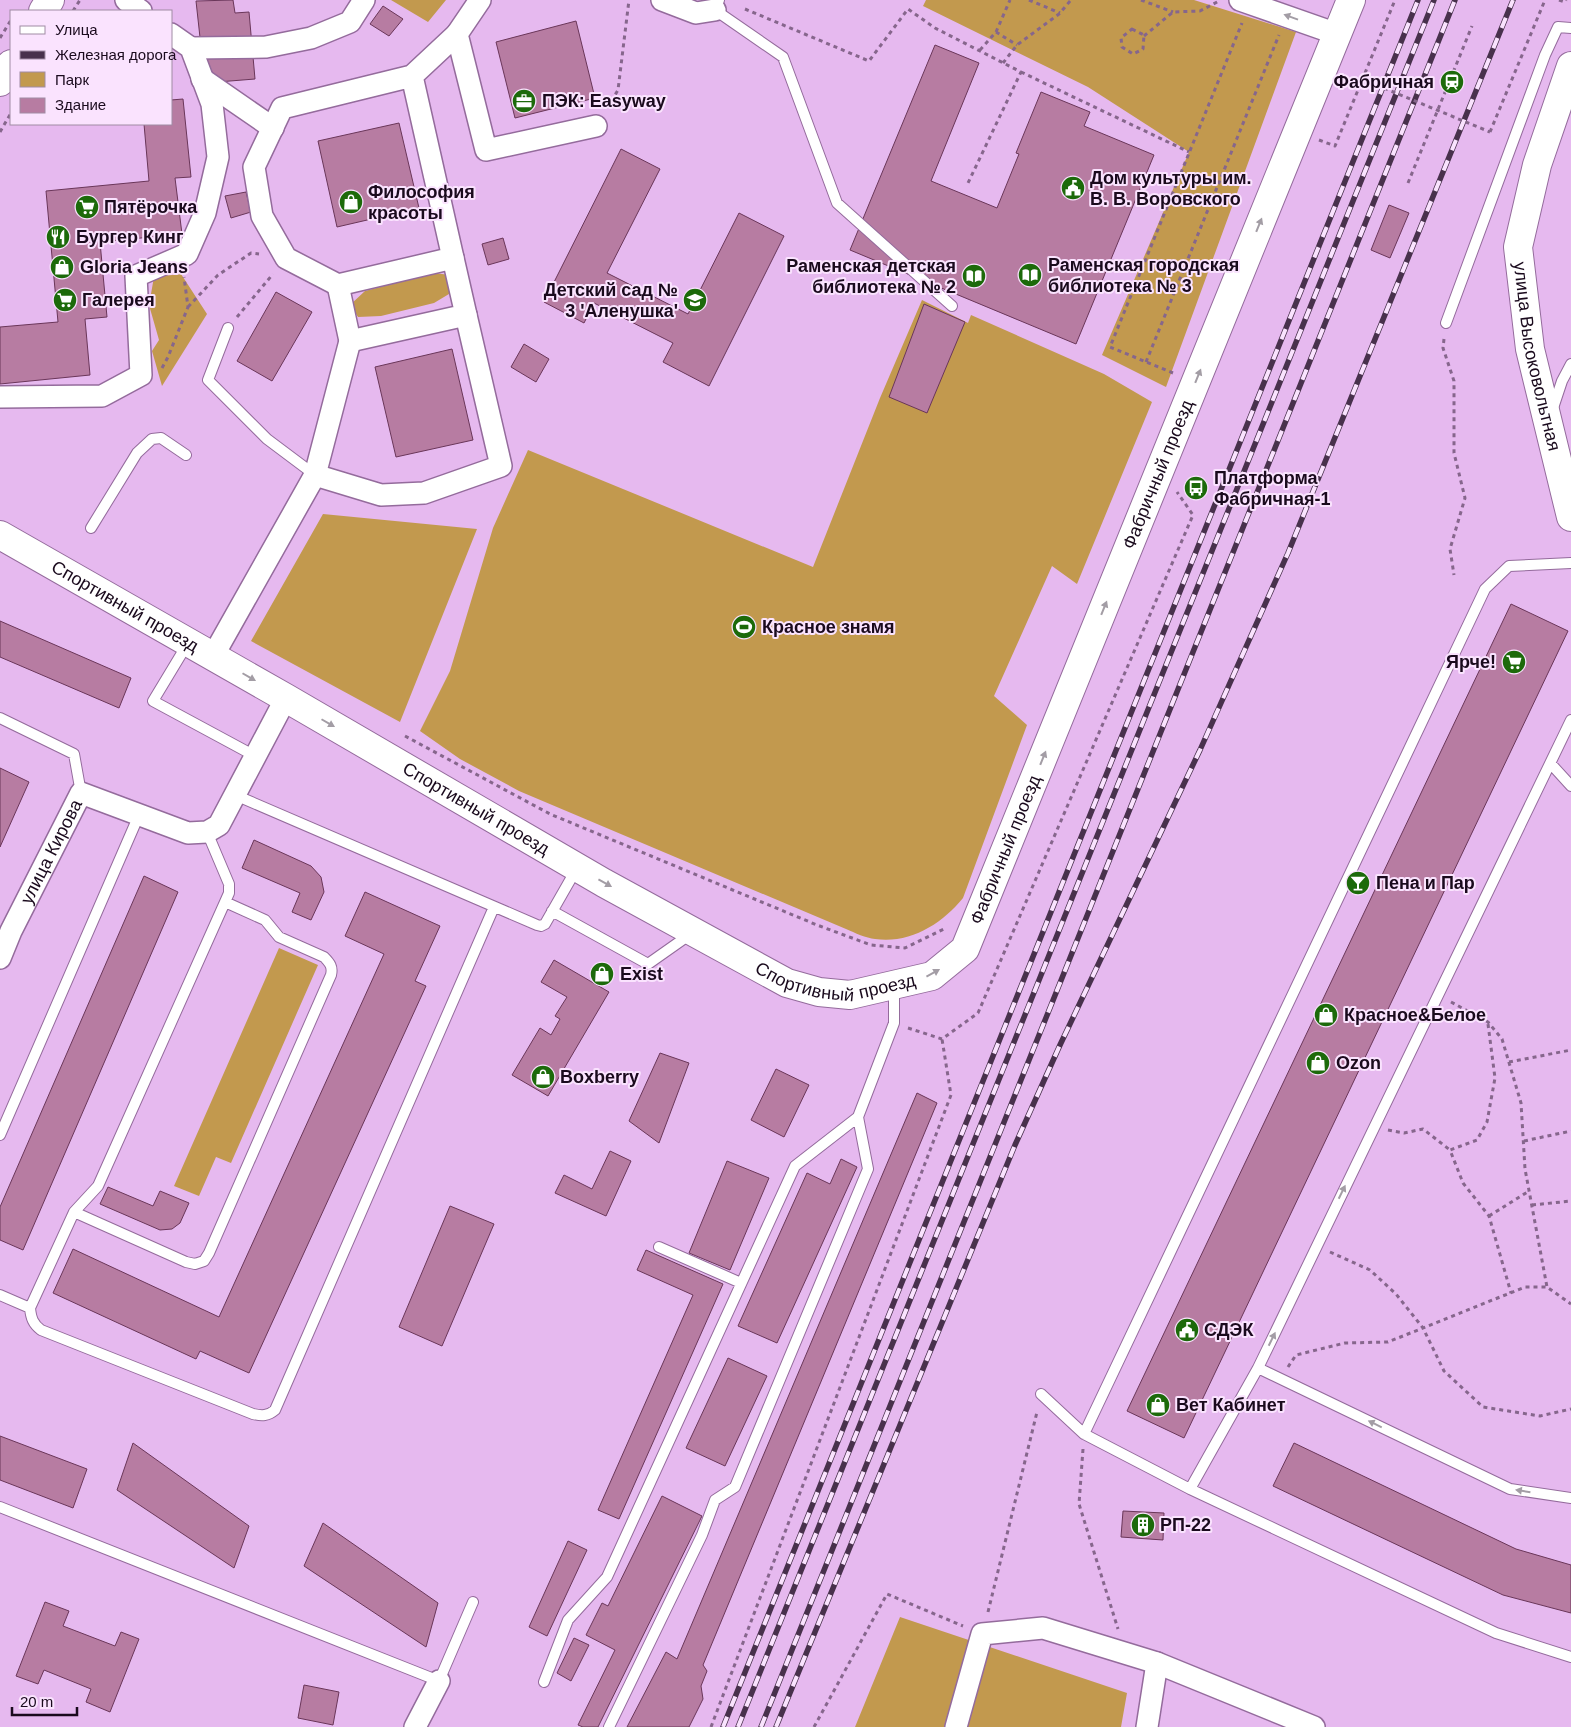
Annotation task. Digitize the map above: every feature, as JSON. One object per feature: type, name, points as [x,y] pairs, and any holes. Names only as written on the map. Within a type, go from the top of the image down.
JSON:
[{"type":"main road","name":"Фабричный проезд","points":[[966,949],[1351,0]]},
{"type":"main road","points":[[0,82],[10,66]]},
{"type":"main road","name":"улица Высоковольтная","points":[[1571,66],[1537,165],[1518,247],[1530,349],[1571,517]]},
{"type":"main road","name":"Спортивный проезд","points":[[0,535],[577,867],[787,983],[819,992],[850,995],[932,976],[966,949]]},
{"type":"street","points":[[126,0],[140,10]]},
{"type":"street","points":[[191,48],[266,47],[311,38],[350,22],[364,0]]},
{"type":"street","points":[[453,258],[338,285],[287,258],[262,216],[254,167],[282,108],[412,76],[457,34],[480,0]]},
{"type":"street","points":[[662,0],[696,13],[717,5]]},
{"type":"street","points":[[1245,1],[1338,34]]},
{"type":"street","points":[[457,34],[486,150],[596,126]]},
{"type":"street","points":[[0,397],[102,396],[141,375],[136,276],[187,254],[205,213],[218,157],[212,104],[191,48],[172,35]]},
{"type":"street","points":[[315,475],[381,495],[424,493],[501,466],[412,76]]},
{"type":"street","points":[[202,79],[272,128]]},
{"type":"street","points":[[213,656],[315,475],[350,341],[338,285]]},
{"type":"street","points":[[350,341],[466,316]]},
{"type":"street","points":[[207,832],[219,825],[286,698]]},
{"type":"street","name":"улица Кирова","points":[[0,958],[11,931],[80,793],[188,834],[207,832]]},
{"type":"street","points":[[956,1727],[982,1634],[1043,1628],[1156,1663],[1314,1727]]},
{"type":"street","points":[[1148,1727],[1156,1663]]},
{"type":"street","points":[[415,1727],[439,1681]]},
{"type":"lane","points":[[717,5],[783,57],[837,203],[952,306]]},
{"type":"lane","points":[[1446,323],[1545,54],[1558,28],[1571,28]]},
{"type":"lane","points":[[228,328],[208,380],[267,439],[315,475]]},
{"type":"lane","points":[[1547,424],[1562,381],[1571,364]]},
{"type":"lane","points":[[90,528],[136,453],[152,439],[161,438],[186,455]]},
{"type":"lane","points":[[1084,1434],[1485,589],[1509,566],[1571,564]]},
{"type":"lane","points":[[188,642],[153,701],[255,756]]},
{"type":"lane","points":[[0,718],[74,754],[80,793]]},
{"type":"lane","points":[[1190,1489],[1258,1368],[1571,720]]},
{"type":"lane","points":[[1551,764],[1571,786]]},
{"type":"lane","points":[[235,795],[541,926],[545,924],[577,867]]},
{"type":"lane","points":[[0,1135],[139,815]]},
{"type":"lane","points":[[207,832],[229,884],[229,892],[98,1186],[74,1212],[30,1308],[35,1326],[41,1330],[253,1414],[262,1416],[270,1414],[275,1410],[494,907]]},
{"type":"lane","points":[[74,1212],[186,1262],[195,1264],[204,1261],[209,1253],[332,970],[330,962],[324,957],[279,937],[265,920],[225,902]]},
{"type":"lane","points":[[552,911],[648,964],[694,932]]},
{"type":"lane","points":[[544,1682],[568,1620],[607,1577],[795,1166],[858,1117],[894,1023],[894,986]]},
{"type":"lane","points":[[609,1727],[702,1535],[715,1500],[735,1487],[868,1169],[858,1117]]},
{"type":"lane","points":[[660,1247],[741,1283]]},
{"type":"lane","points":[[0,1295],[30,1308]]},
{"type":"lane","points":[[1258,1368],[1510,1489],[1571,1498]]},
{"type":"lane","points":[[1041,1394],[1084,1434],[1190,1489],[1496,1633],[1571,1657]]},
{"type":"lane","points":[[0,1507],[439,1681],[473,1602]]},
{"type":"path","points":[[596,126],[618,90],[629,0]]},
{"type":"path","points":[[979,50],[995,32],[1010,0]]},
{"type":"path","points":[[1028,0],[1060,13]]},
{"type":"path","points":[[1003,63],[1017,45],[1060,13],[1071,0]]},
{"type":"path","points":[[1141,0],[1172,12],[1200,12],[1220,0]]},
{"type":"path","points":[[1335,146],[1395,0]]},
{"type":"path","points":[[1362,80],[1490,132],[1544,0]]},
{"type":"path","points":[[1559,0],[1564,2],[1566,0]]},
{"type":"path","points":[[1176,374],[1110,347],[1189,152],[1245,1]]},
{"type":"path","points":[[717,5],[740,7],[869,61],[908,9],[935,28],[1020,72],[1189,152]]},
{"type":"path","points":[[1144,36],[1132,29],[1121,38],[1122,48],[1133,54],[1143,48],[1144,36],[1172,12]]},
{"type":"path","points":[[1146,362],[1287,16]]},
{"type":"path","points":[[0,38],[10,22]]},
{"type":"path","points":[[1408,183],[1472,26]]},
{"type":"path","points":[[995,32],[1017,45]]},
{"type":"path","points":[[968,183],[1020,72]]},
{"type":"path","points":[[0,132],[10,115]]},
{"type":"path","points":[[141,375],[158,374],[168,357],[188,306],[218,275],[252,253],[287,258]]},
{"type":"path","points":[[228,328],[287,258]]},
{"type":"path","points":[[183,268],[188,306]]},
{"type":"path","points":[[1446,323],[1443,348],[1454,381],[1454,453],[1465,498],[1450,549],[1454,575]]},
{"type":"path","points":[[942,1039],[978,1013],[1193,515],[1175,490],[1162,466]]},
{"type":"path","points":[[403,735],[550,814],[817,926],[871,945],[905,948],[947,928]]},
{"type":"path","points":[[1437,994],[1488,1022],[1502,1039],[1521,1104],[1525,1169],[1548,1286]]},
{"type":"path","points":[[1450,1150],[1477,1140],[1487,1122],[1495,1078],[1488,1022]]},
{"type":"path","points":[[894,1023],[942,1039]]},
{"type":"path","points":[[711,1727],[952,1095],[942,1039]]},
{"type":"path","points":[[1509,1062],[1571,1050]]},
{"type":"path","points":[[1373,1127],[1404,1133],[1423,1129],[1450,1150],[1463,1183],[1489,1216],[1511,1293]]},
{"type":"path","points":[[1524,1141],[1571,1131]]},
{"type":"path","points":[[1489,1216],[1529,1191]]},
{"type":"path","points":[[1532,1205],[1571,1201]]},
{"type":"path","points":[[1316,1245],[1370,1270],[1396,1294],[1423,1328],[1444,1371],[1483,1407],[1540,1416],[1571,1409]]},
{"type":"path","points":[[1281,1379],[1296,1355],[1345,1343],[1388,1342],[1525,1287],[1548,1286],[1571,1304]]},
{"type":"path","points":[[814,1727],[886,1594],[982,1634],[1041,1394]]},
{"type":"path","points":[[1084,1434],[1079,1504],[1125,1652]]},
{"type":"green space","points":[[391,0],[446,0],[428,22]]},
{"type":"green space","points":[[926,0],[1194,0],[1296,32],[1166,387],[1102,355],[1189,152],[1088,87],[923,6]]},
{"type":"green space","points":[[434,273],[450,275],[454,291],[434,303],[381,316],[358,317],[350,305],[365,291]]},
{"type":"green space","points":[[181,274],[207,314],[162,386],[152,351],[159,340],[149,305],[154,277]]},
{"type":"green space","name":"Красное знамя","points":[[922,300],[968,323],[971,315],[1104,374],[1152,402],[1077,584],[1052,566],[994,696],[1027,725],[963,898],[945,916],[924,930],[901,938],[888,940],[864,936],[519,791],[460,759],[420,731],[450,671],[493,528],[528,450],[813,567],[880,398]]},
{"type":"green space","points":[[323,514],[477,529],[400,722],[251,641]]},
{"type":"green space","points":[[279,948],[318,965],[231,1163],[216,1157],[199,1196],[174,1186]]},
{"type":"green space","points":[[900,1617],[1127,1693],[1121,1727],[855,1727]]},
{"type":"building","points":[[233,0],[235,13],[249,12],[255,79],[205,83],[196,1]]},
{"type":"building","points":[[383,6],[403,19],[389,36],[370,24]]},
{"type":"building","points":[[576,21],[595,98],[515,118],[496,42]]},
{"type":"building","name":"Дом культуры им. В. В. Воровского","points":[[935,45],[979,63],[931,181],[997,208],[1019,154],[1016,153],[1041,92],[1090,112],[1084,126],[1154,155],[1076,344],[850,250]]},
{"type":"building","points":[[183,99],[191,177],[175,178],[182,234],[100,242],[107,317],[85,319],[90,375],[0,384],[0,327],[58,322],[46,191],[149,181],[144,125],[172,125],[172,100]]},
{"type":"building","points":[[399,123],[419,208],[337,227],[318,141]]},
{"type":"building","points":[[621,149],[660,169],[607,273],[688,314],[739,213],[784,236],[709,386],[663,362],[673,343],[594,303],[584,323],[544,302]]},
{"type":"building","points":[[246,192],[251,212],[231,218],[225,196]]},
{"type":"building","points":[[1389,205],[1409,213],[1390,258],[1371,250]]},
{"type":"building","points":[[503,238],[509,259],[488,265],[482,244]]},
{"type":"building","points":[[276,292],[312,312],[272,381],[237,361]]},
{"type":"building","points":[[924,304],[965,322],[927,413],[889,397]]},
{"type":"building","points":[[524,344],[549,359],[536,382],[511,367]]},
{"type":"building","points":[[452,349],[473,440],[396,457],[375,367]]},
{"type":"building","points":[[1511,604],[1568,631],[1184,1438],[1127,1411]]},
{"type":"building","points":[[0,621],[131,678],[119,708],[0,657]]},
{"type":"building","points":[[0,768],[29,782],[0,847]]},
{"type":"building","points":[[254,840],[311,866],[321,877],[324,892],[311,920],[292,912],[300,893],[242,868]]},
{"type":"building","points":[[144,876],[178,892],[23,1250],[0,1240],[0,1207]]},
{"type":"building","points":[[365,892],[440,926],[415,981],[426,986],[249,1373],[200,1351],[196,1359],[53,1293],[73,1249],[219,1317],[384,954],[345,936]]},
{"type":"building","points":[[554,960],[609,992],[548,1096],[512,1075],[540,1028],[551,1035],[560,1019],[555,1016],[567,997],[541,982]]},
{"type":"building","points":[[660,1053],[689,1063],[659,1143],[629,1121]]},
{"type":"building","points":[[776,1069],[809,1085],[784,1137],[751,1120]]},
{"type":"building","points":[[917,1093],[937,1103],[703,1665],[707,1671],[701,1686],[703,1699],[689,1727],[627,1727],[666,1652],[677,1659]]},
{"type":"building","points":[[610,1151],[631,1161],[606,1216],[555,1193],[564,1175],[592,1189]]},
{"type":"building","points":[[841,1159],[857,1167],[777,1343],[738,1326],[807,1173],[830,1184]]},
{"type":"building","points":[[727,1161],[769,1178],[730,1270],[689,1253]]},
{"type":"building","points":[[108,1187],[153,1206],[160,1191],[189,1203],[180,1223],[172,1229],[160,1230],[100,1204]]},
{"type":"building","points":[[450,1206],[494,1224],[442,1346],[399,1327]]},
{"type":"building","points":[[646,1250],[723,1284],[619,1519],[598,1510],[693,1295],[637,1270]]},
{"type":"building","points":[[728,1358],[767,1376],[725,1466],[686,1448]]},
{"type":"building","points":[[0,1436],[87,1469],[73,1508],[0,1480]]},
{"type":"building","points":[[133,1443],[249,1526],[234,1568],[117,1490]]},
{"type":"building","points":[[1294,1443],[1516,1549],[1571,1565],[1571,1613],[1503,1595],[1273,1486]]},
{"type":"building","points":[[662,1496],[702,1516],[598,1727],[583,1727],[578,1725],[615,1650],[586,1635],[602,1603],[608,1606]]},
{"type":"building","name":"РП-22","points":[[1123,1511],[1164,1513],[1163,1540],[1121,1537]]},
{"type":"building","points":[[323,1523],[438,1603],[426,1647],[304,1566]]},
{"type":"building","points":[[568,1541],[587,1550],[547,1636],[529,1627]]},
{"type":"building","points":[[45,1602],[69,1611],[63,1626],[115,1646],[121,1632],[139,1639],[110,1712],[86,1702],[91,1689],[44,1670],[38,1684],[16,1676]]},
{"type":"building","points":[[574,1638],[589,1645],[571,1681],[557,1673]]},
{"type":"building","points":[[304,1685],[339,1692],[333,1725],[298,1718]]},
{"type":"railway","points":[[723,1727],[1418,0]]},
{"type":"railway","points":[[738,1727],[1434,0]]},
{"type":"railway","points":[[761,1727],[1455,0]]},
{"type":"railway","points":[[776,1727],[1015,1145],[1060,1045],[1200,750],[1288,553],[1513,0]]},
{"type":"place","name":"Фабричная","points":[[1452,82]]},
{"type":"place","name":"ПЭК: Easyway","points":[[524,101]]},
{"type":"place","name":"Дом культуры им. В. В. Воровского","points":[[1073,188]]},
{"type":"place","name":"Философия красоты","points":[[351,202]]},
{"type":"place","name":"Пятёрочка","points":[[87,207]]},
{"type":"place","name":"Бургер Кинг","points":[[58,237]]},
{"type":"place","name":"Gloria Jeans","points":[[62,267]]},
{"type":"place","name":"Раменская городская библиотека № 3","points":[[1030,275]]},
{"type":"place","name":"Раменская детская библиотека № 2","points":[[974,276]]},
{"type":"place","name":"Галерея","points":[[65,300]]},
{"type":"place","name":"Детский сад № 3 'Аленушка'","points":[[695,300]]},
{"type":"place","name":"Платформа Фабричная-1","points":[[1196,488]]},
{"type":"place","name":"Красное знамя","points":[[744,627]]},
{"type":"place","name":"Ярче!","points":[[1514,662]]},
{"type":"place","name":"Пена и Пар","points":[[1358,883]]},
{"type":"place","name":"Exist","points":[[602,974]]},
{"type":"place","name":"Красное&Белое","points":[[1326,1015]]},
{"type":"place","name":"Ozon","points":[[1318,1063]]},
{"type":"place","name":"Boxberry","points":[[543,1077]]},
{"type":"place","name":"СДЭК","points":[[1187,1330]]},
{"type":"place","name":"Вет Кабинет","points":[[1158,1405]]},
{"type":"place","name":"РП-22","points":[[1143,1525]]}]
